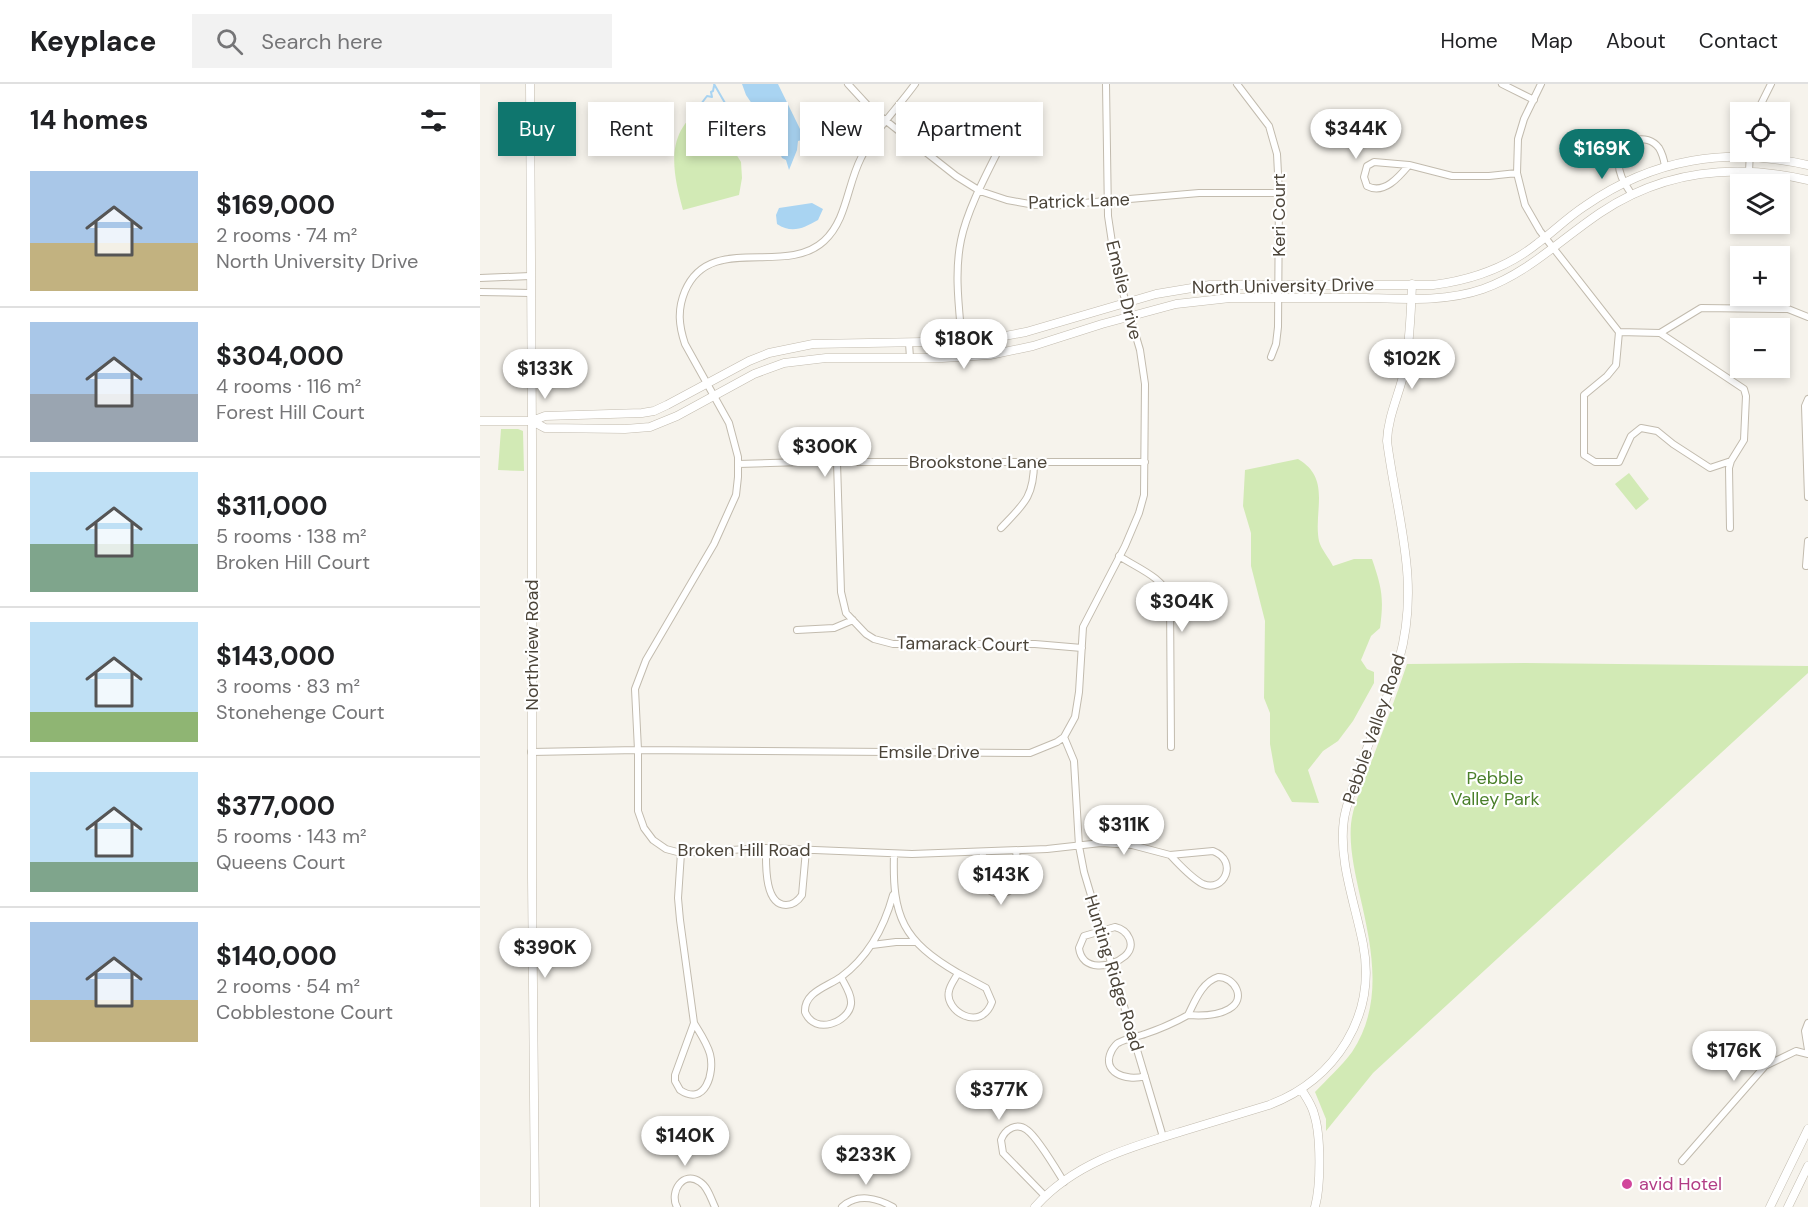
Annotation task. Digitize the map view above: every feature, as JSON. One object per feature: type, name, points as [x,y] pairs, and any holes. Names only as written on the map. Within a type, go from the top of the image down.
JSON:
[{"type":"street","name":"Northview Road","points":[[530,84],[531,752],[535,1207]]},
{"type":"street","name":"Patrick Lane","points":[[848,84],[886,122],[956,176],[980,191],[1007,200],[1035,205],[1060,206],[1199,193],[1279,193]]},
{"type":"street","name":"Broken Hill Road","points":[[915,84],[878,131],[861,158],[852,178],[839,221],[833,232],[823,242],[801,254],[786,257],[720,260],[702,270],[686,288],[680,307],[680,330],[685,344],[729,423],[738,464],[736,495],[714,544],[660,632],[635,689],[640,820],[659,845],[681,853],[766,848],[894,854],[982,852],[1118,843],[1170,855]]},
{"type":"street","name":"Emslie Drive","points":[[1106,84],[1106,201],[1114,258],[1144,368],[1144,495],[1139,513],[1119,556]]},
{"type":"street","name":"Keri Court","points":[[1237,84],[1261,114],[1275,140],[1279,168],[1279,298],[1277,335],[1271,357]]},
{"type":"street","points":[[1502,84],[1534,100]]},
{"type":"street","points":[[1541,84],[1524,119],[1518,139],[1517,173],[1525,205],[1545,238],[1619,332],[1616,365],[1584,395],[1584,455],[1595,462],[1619,462],[1631,436],[1641,428],[1657,430],[1673,444],[1710,468],[1731,461]]},
{"type":"street","points":[[1762,102],[1771,84]]},
{"type":"street","points":[[1632,195],[1624,183],[1619,167],[1619,155],[1622,149],[1630,142],[1644,139],[1651,141],[1658,147],[1665,166]]},
{"type":"street","points":[[963,357],[957,270],[959,248],[965,223],[997,156]]},
{"type":"street","name":"North University Drive","points":[[532,422],[545,416],[654,411],[762,356],[791,347],[813,344],[962,342],[1026,332],[1156,294],[1201,286],[1454,282],[1480,275],[1521,255],[1584,207],[1624,183],[1665,166],[1730,156]]},
{"type":"street","name":"North University Drive","points":[[1790,161],[1808,165]]},
{"type":"street","points":[[1409,165],[1384,188],[1371,189],[1365,182],[1365,170],[1370,163],[1386,162],[1409,165],[1452,176],[1517,173]]},
{"type":"street","points":[[1749,171],[1750,162]]},
{"type":"street","name":"North University Drive","points":[[480,421],[532,422],[545,428],[638,428],[662,423],[784,363],[814,358],[990,355],[1033,346],[1129,316],[1198,301],[1230,298],[1412,299],[1464,295],[1516,274],[1554,249],[1600,213],[1652,186],[1697,174],[1730,170],[1770,172],[1808,180]]},
{"type":"street","points":[[480,278],[530,276]]},
{"type":"street","name":"Pebble Valley Road","points":[[1035,1207],[1064,1182],[1110,1155],[1269,1105],[1301,1089],[1324,1071],[1346,1044],[1360,1013],[1365,991],[1365,958],[1345,862],[1343,834],[1348,798],[1394,675],[1406,627],[1408,573],[1388,447],[1388,429],[1404,370],[1411,324],[1412,284]]},
{"type":"street","points":[[480,292],[531,293]]},
{"type":"street","points":[[1660,333],[1701,308],[1788,309],[1808,317]]},
{"type":"street","points":[[1619,332],[1660,333],[1744,389],[1746,396],[1744,440],[1729,468],[1730,528]]},
{"type":"street","points":[[909,344],[910,358]]},
{"type":"street","points":[[762,356],[768,369]]},
{"type":"street","points":[[1808,399],[1805,406],[1808,496]]},
{"type":"street","points":[[611,429],[612,414]]},
{"type":"street","name":"Tamarack Court","points":[[837,462],[841,592],[846,613],[866,634],[874,639],[893,644],[1035,644],[1082,648]]},
{"type":"street","points":[[1001,528],[1028,496],[1033,482],[1034,462]]},
{"type":"street","name":"Brookstone Lane","points":[[738,464],[1145,462]]},
{"type":"street","points":[[1806,566],[1808,542]]},
{"type":"street","points":[[1064,737],[1075,717],[1083,627],[1119,556],[1159,580],[1166,587],[1170,598],[1171,747]]},
{"type":"street","points":[[797,630],[834,628],[853,620]]},
{"type":"street","name":"Emsile Drive","points":[[531,752],[638,750],[1030,753],[1064,737]]},
{"type":"street","name":"Hunting Ridge Road","points":[[1064,737],[1074,761],[1079,846],[1087,884],[1163,1137]]},
{"type":"street","points":[[766,848],[771,895],[783,905],[792,904],[802,895],[806,849]]},
{"type":"street","points":[[982,852],[984,882],[991,891],[1000,894],[1008,892],[1016,881],[1016,850]]},
{"type":"street","points":[[1216,852],[1225,860],[1227,873],[1216,884],[1204,884],[1170,855],[1216,852]]},
{"type":"street","points":[[681,853],[678,897],[694,1023],[709,1052],[711,1071],[706,1087],[693,1094],[680,1090],[675,1082],[675,1075],[694,1023]]},
{"type":"street","points":[[894,854],[894,892],[903,921],[916,942],[927,953],[958,974],[988,990],[992,1002],[985,1015],[971,1018],[951,1006],[948,999],[949,990],[958,974]]},
{"type":"street","points":[[841,977],[851,1000],[849,1010],[827,1024],[812,1023],[805,1012],[807,999],[855,966],[872,945],[883,924],[894,892]]},
{"type":"street","points":[[1118,927],[1124,930],[1130,939],[1130,949],[1126,955],[1110,963],[1090,965],[1083,960],[1080,943],[1084,936],[1100,930],[1118,927]]},
{"type":"street","points":[[872,945],[916,942]]},
{"type":"street","points":[[1145,1076],[1131,1079],[1116,1074],[1111,1065],[1111,1054],[1116,1045],[1188,1016],[1209,1015],[1231,1008],[1238,997],[1235,984],[1228,978],[1214,978],[1208,982],[1188,1016]]},
{"type":"street","points":[[1682,1161],[1765,1066],[1796,1051],[1808,1052],[1805,1032],[1808,1023]]},
{"type":"street","points":[[1301,1089],[1314,1113],[1318,1137],[1318,1195],[1315,1207]]},
{"type":"street","points":[[1046,1196],[1003,1153],[1001,1140],[1007,1130],[1016,1127],[1027,1130],[1064,1182]]},
{"type":"street","points":[[1770,1207],[1808,1129]]},
{"type":"street","points":[[1788,1207],[1808,1166]]},
{"type":"street","points":[[677,1207],[674,1199],[675,1189],[681,1182],[688,1179],[698,1180],[704,1184],[715,1207]]},
{"type":"street","points":[[842,1207],[848,1202],[861,1198],[878,1200],[893,1207]]},
{"type":"green space","points":[[686,124],[686,156],[737,156],[741,162],[742,178],[739,195],[683,210],[674,166],[677,139]]},
{"type":"green space","points":[[501,429],[523,431],[524,471],[498,470]]},
{"type":"green space","points":[[1298,459],[1315,476],[1318,486],[1318,530],[1323,550],[1333,566],[1354,559],[1372,559],[1382,601],[1380,628],[1371,636],[1361,660],[1367,669],[1374,672],[1374,683],[1353,721],[1338,741],[1323,751],[1308,770],[1319,803],[1292,802],[1275,772],[1270,744],[1270,713],[1264,698],[1265,621],[1251,566],[1251,533],[1243,506],[1245,470]]},
{"type":"green space","points":[[1629,473],[1649,499],[1636,510],[1615,484]]},
{"type":"green space","name":"Pebble Valley Park","points":[[1407,664],[1808,666],[1808,673],[1373,1073],[1326,1131],[1326,1119],[1315,1092],[1352,1052],[1362,1034],[1372,995],[1371,956],[1354,869],[1352,817]]},
{"type":"water","points":[[742,84],[778,84],[787,102],[751,102]]},
{"type":"water","points":[[788,104],[800,129],[800,140],[789,170],[786,160],[781,156],[788,156]]},
{"type":"water","points":[[812,203],[823,209],[818,220],[793,229],[777,224],[776,215],[779,208]]},
{"type":"waterway","points":[[714,84],[724,102]]},
{"type":"waterway","points":[[702,102],[707,96],[712,97],[711,92],[714,86]]},
{"type":"place","name":"avid Hotel","points":[[1627,1184]]}]
